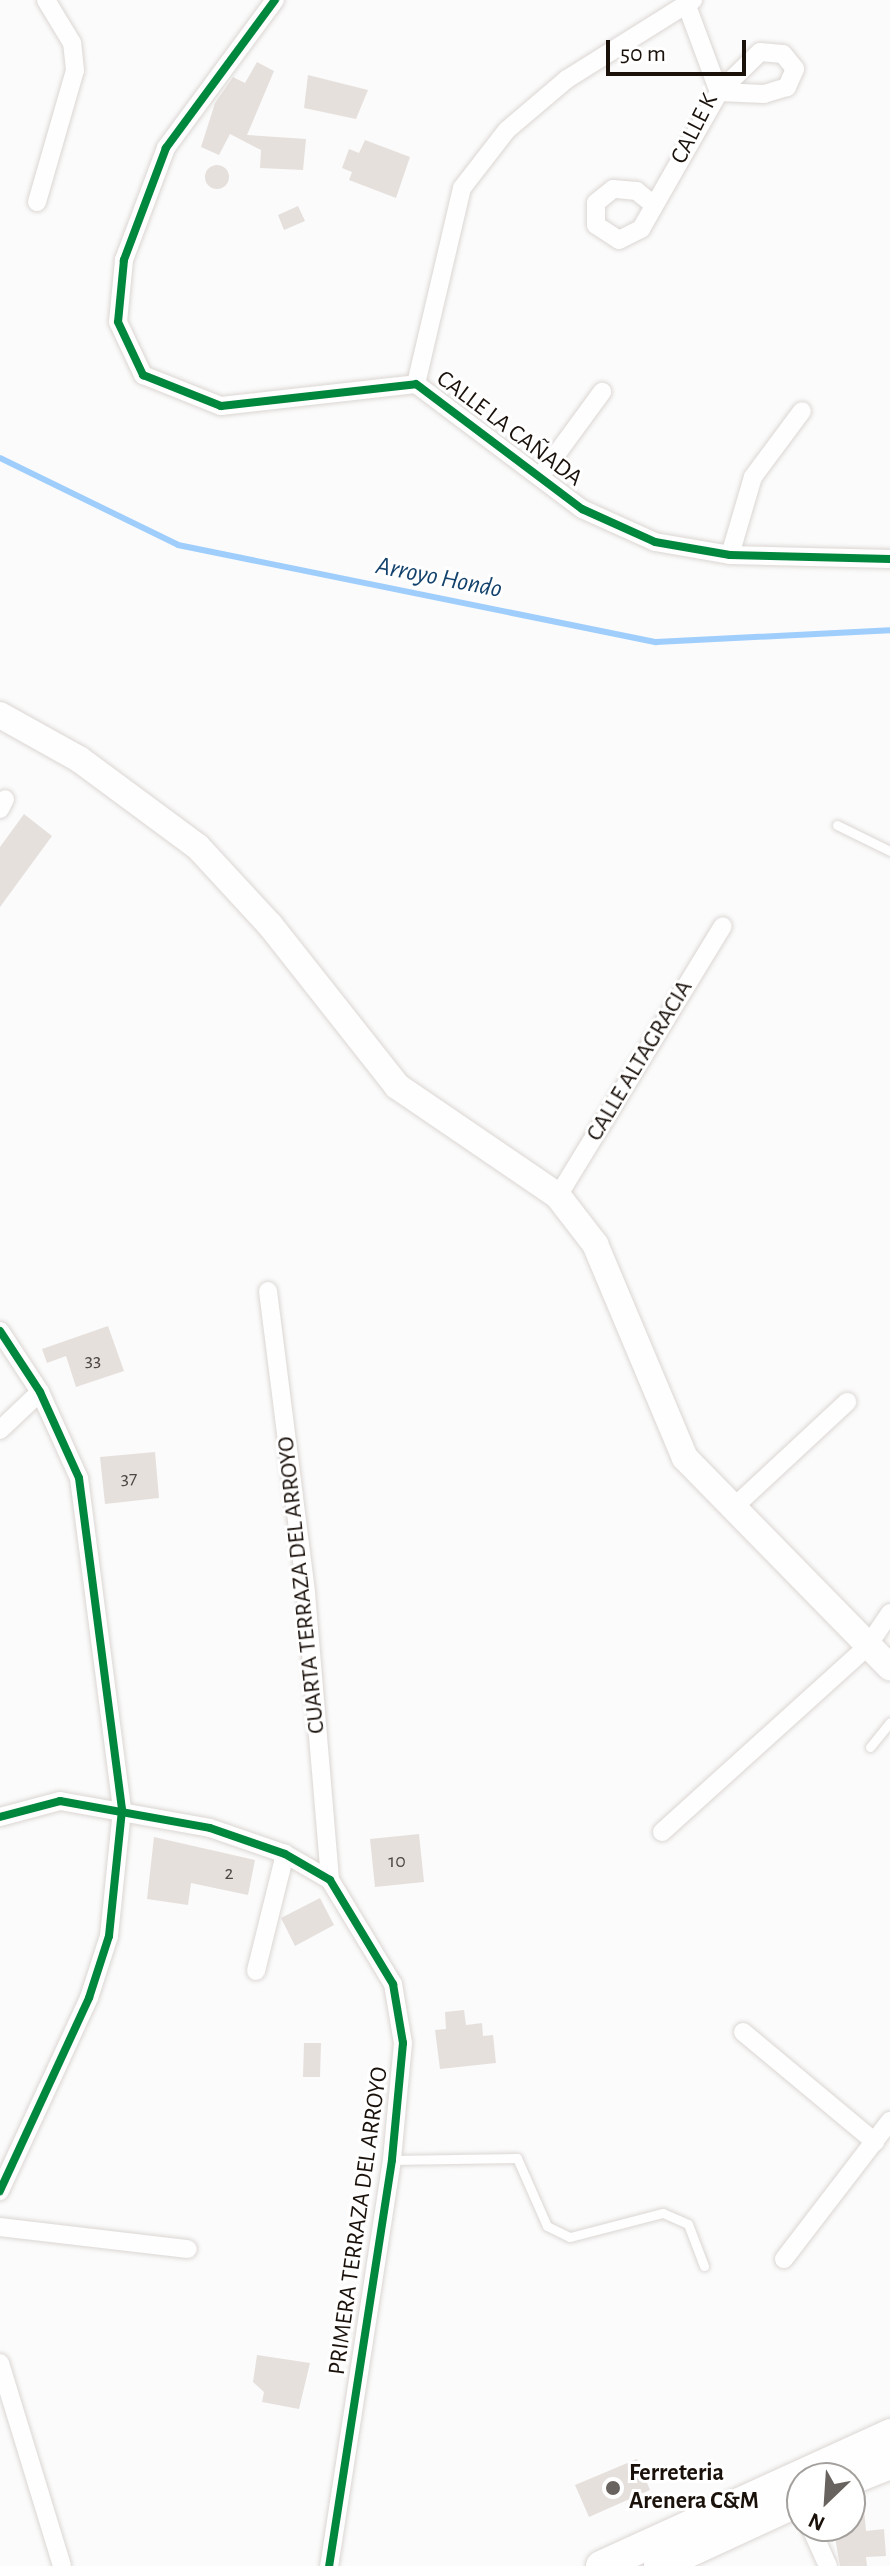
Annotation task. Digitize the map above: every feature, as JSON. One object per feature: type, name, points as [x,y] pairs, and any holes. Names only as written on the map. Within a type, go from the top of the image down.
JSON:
[{"type":"main road","points":[[0,715],[79,759],[198,847],[270,925],[397,1086],[558,1196],[595,1244],[673,1439],[733,1508],[890,1667]]},
{"type":"main road","points":[[601,2566],[890,2434]]},
{"type":"main road","points":[[866,2474],[890,2464]]},
{"type":"main road","points":[[659,2566],[786,2515]]},
{"type":"street","points":[[37,202],[75,70],[72,43],[46,0]]},
{"type":"street","name":"CALLE LA CAÑADA","points":[[275,0],[166,148],[124,260],[118,322],[127,348],[143,375],[221,406],[416,384],[542,474],[582,509],[655,542],[730,555],[890,559]]},
{"type":"street","points":[[416,384],[462,188],[507,130],[567,79],[690,3]]},
{"type":"street","name":"CALLE K","points":[[654,205],[719,92],[690,3]]},
{"type":"street","points":[[542,474],[602,392]]},
{"type":"street","points":[[730,555],[753,477],[802,411]]},
{"type":"street","name":"CALLE ALTAGRACIA","points":[[558,1196],[723,926]]},
{"type":"street","name":"CUARTA TERRAZA DEL ARROYO","points":[[268,1291],[306,1593],[330,1880]]},
{"type":"street","points":[[0,1331],[40,1392],[79,1478],[122,1810],[109,1936],[89,1998],[0,2191]]},
{"type":"street","points":[[0,1430],[40,1392]]},
{"type":"street","points":[[733,1508],[847,1402]]},
{"type":"street","points":[[662,1832],[867,1647],[890,1613]]},
{"type":"street","name":"PRIMERA TERRAZA DEL ARROYO","points":[[0,1817],[60,1801],[210,1828],[285,1854],[330,1880],[393,1984],[403,2043],[392,2160],[329,2566]]},
{"type":"street","points":[[256,1971],[285,1854]]},
{"type":"street","points":[[743,2032],[875,2142]]},
{"type":"street","points":[[784,2259],[890,2121]]},
{"type":"street","points":[[0,2227],[188,2249]]},
{"type":"street","points":[[0,2363],[62,2566]]},
{"type":"street","points":[[817,2542],[828,2566]]},
{"type":"lane","points":[[837,825],[890,851]]},
{"type":"lane","points":[[870,1747],[890,1722]]},
{"type":"lane","points":[[392,2160],[517,2158],[547,2226],[570,2237],[663,2213],[688,2224],[704,2266]]},
{"type":"building","points":[[257,62],[274,71],[247,135],[306,139],[303,170],[260,168],[261,150],[230,134],[219,155],[201,147],[215,103],[233,77],[245,83]]},
{"type":"building","points":[[308,75],[368,90],[356,119],[304,108]]},
{"type":"building","points":[[365,140],[410,157],[396,198],[349,180],[352,172],[342,168],[349,149],[359,153]]},
{"type":"building","points":[[217,165],[225,169],[229,177],[225,185],[217,189],[209,185],[205,177],[209,169]]},
{"type":"building","points":[[298,206],[305,221],[284,230],[278,215]]},
{"type":"building","points":[[24,814],[52,836],[0,907],[0,847]]},
{"type":"building","points":[[108,1326],[124,1371],[76,1387],[66,1356],[47,1363],[42,1349]]},
{"type":"building","points":[[155,1452],[159,1498],[105,1504],[100,1457]]},
{"type":"building","points":[[419,1834],[424,1882],[375,1887],[370,1839]]},
{"type":"building","points":[[154,1837],[255,1860],[248,1895],[191,1883],[188,1905],[147,1899]]},
{"type":"building","points":[[320,1898],[334,1925],[295,1946],[281,1918]]},
{"type":"building","points":[[464,2010],[466,2025],[482,2023],[483,2036],[493,2035],[496,2063],[440,2069],[435,2030],[446,2029],[445,2012]]},
{"type":"building","points":[[304,2043],[321,2043],[320,2077],[303,2077]]},
{"type":"building","points":[[257,2355],[310,2363],[299,2409],[262,2402],[264,2392],[253,2382]]},
{"type":"building","name":"Ferreteria Arenera C&M","points":[[637,2459],[650,2490],[589,2517],[575,2485]]},
{"type":"building","points":[[884,2529],[886,2556],[866,2557],[867,2566],[840,2566],[836,2542],[866,2542],[866,2531]]},
{"type":"waterway","name":"Arroyo Hondo","points":[[0,458],[178,545],[656,642],[890,630]]},
{"type":"cycle path","points":[[275,0],[166,148],[124,260],[118,322],[143,375],[221,406],[416,384],[582,509],[655,542],[730,555],[890,559]]},
{"type":"cycle path","points":[[0,1331],[40,1392],[79,1478],[122,1810],[109,1936],[89,1998],[0,2191]]},
{"type":"cycle path","points":[[0,1817],[60,1801],[210,1828],[285,1854],[330,1880],[393,1984],[403,2043],[392,2160],[329,2566]]},
{"type":"place","name":"Ferreteria Arenera C&M","points":[[613,2488]]}]
